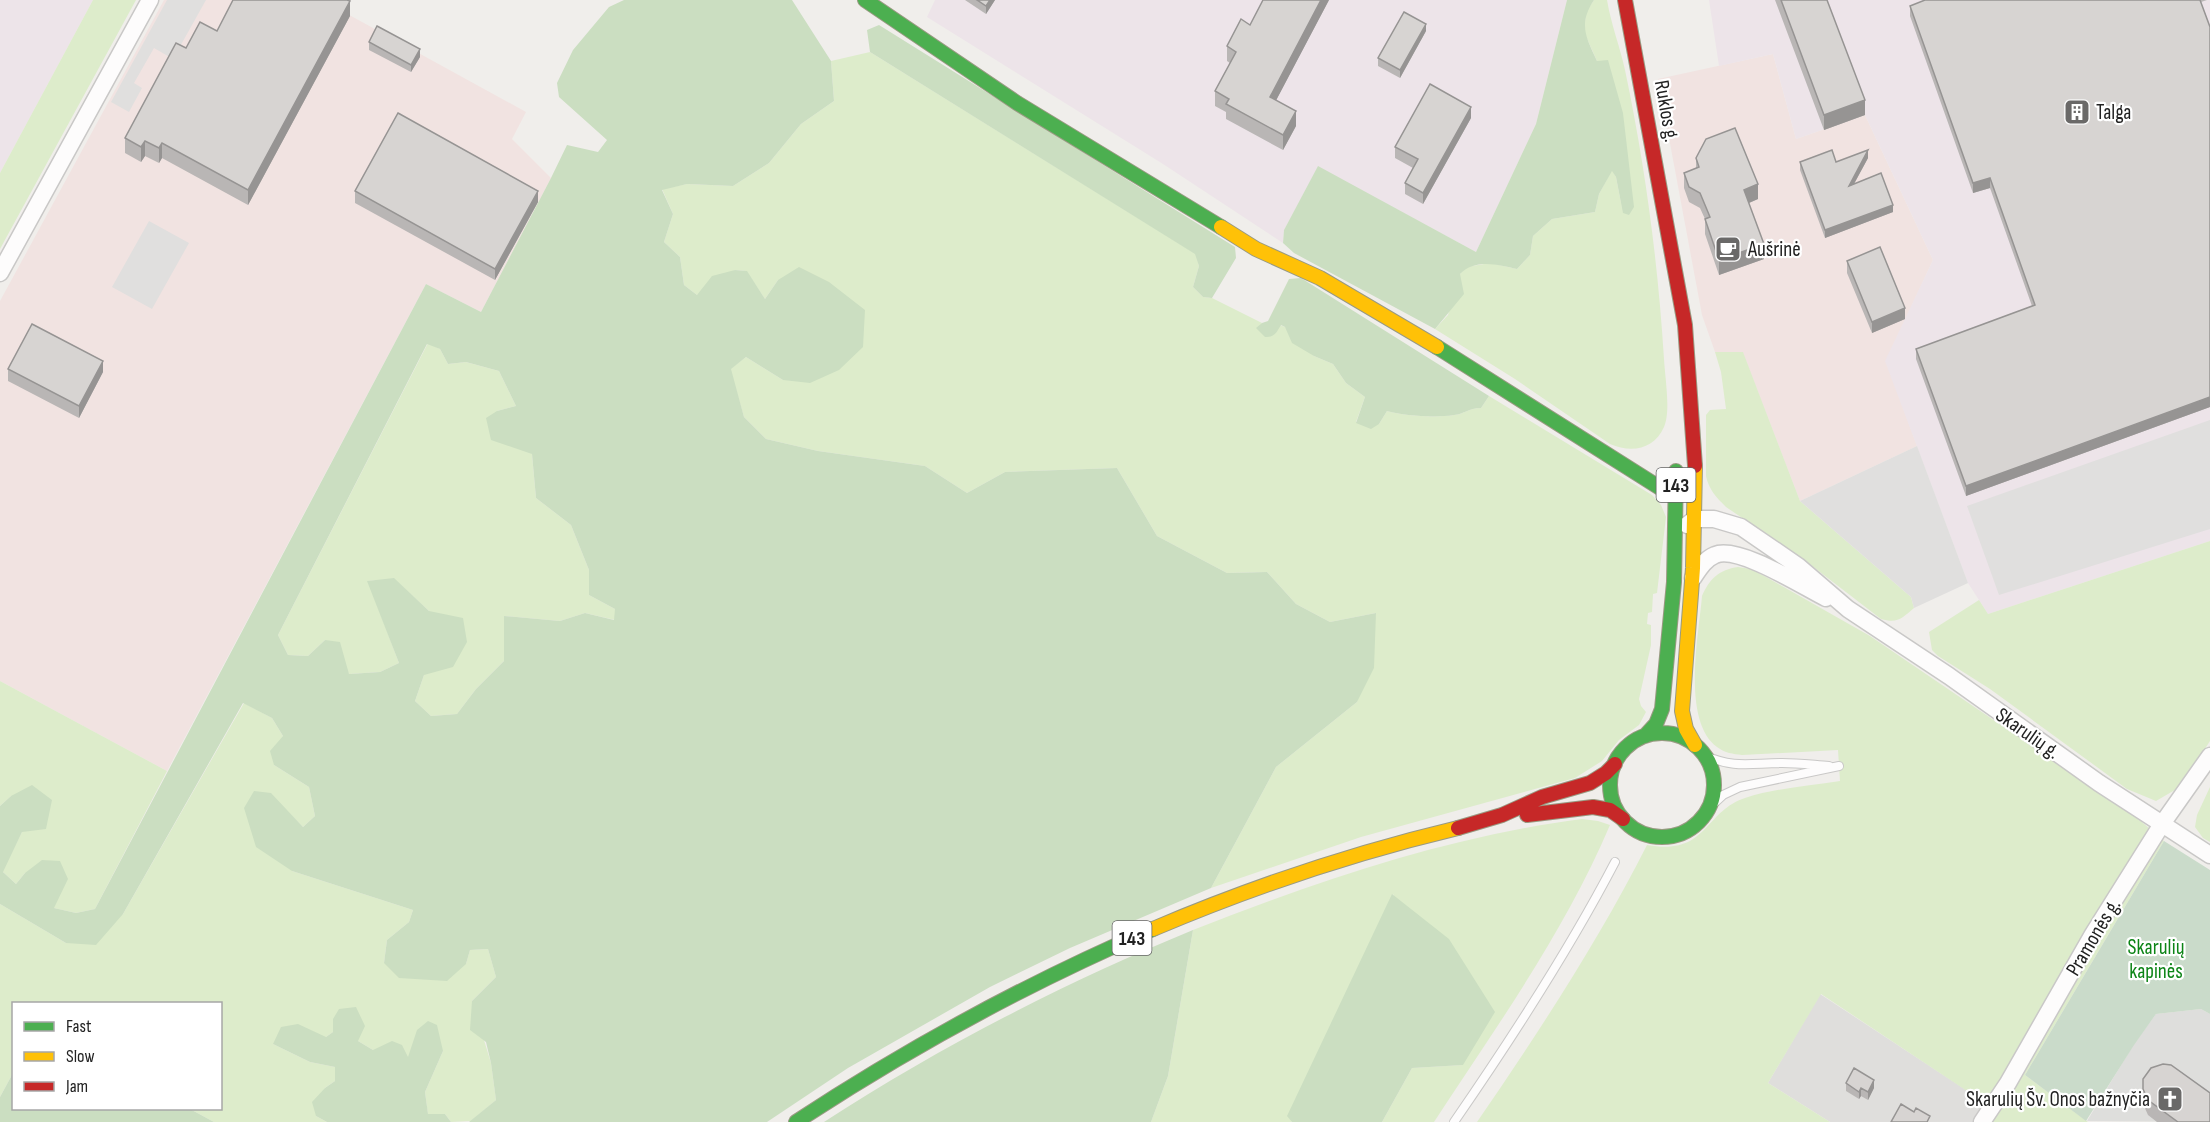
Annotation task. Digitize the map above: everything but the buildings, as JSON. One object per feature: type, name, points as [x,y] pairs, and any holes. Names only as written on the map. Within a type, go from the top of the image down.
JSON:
[{"type":"main road","points":[[865,0],[1017,103],[1256,249],[1320,278],[1429,342],[1676,498]]},
{"type":"main road","name":"Ruklos g.","points":[[1625,0],[1666,230]]},
{"type":"main road","name":"143","points":[[1666,230],[1669,316]]},
{"type":"main road","name":"143","points":[[1496,817],[1546,814],[1593,807],[1610,810],[1634,829],[1648,835],[1662,837],[1677,835],[1690,829],[1701,820],[1714,794],[1711,767],[1686,729],[1682,711],[1693,579],[1695,519],[1692,422],[1686,335],[1666,230]]},
{"type":"main road","name":"143","points":[[796,1122],[847,1088],[942,1032],[1039,981],[1138,935],[1238,895],[1310,870],[1392,844],[1496,817],[1541,798],[1588,785],[1604,777],[1627,747],[1645,736],[1656,724],[1662,708],[1671,625],[1676,455]]},
{"type":"main road","points":[[1645,736],[1672,734],[1684,738],[1700,750]]},
{"type":"main road","points":[[1615,764],[1611,778],[1611,793],[1615,807],[1623,819]]},
{"type":"street","points":[[0,273],[150,0]]},
{"type":"street","points":[[1675,540],[1682,528],[1695,519]]},
{"type":"street","name":"Skarulių g.","points":[[1695,519],[1714,519],[1741,527],[1798,566],[1848,609]]},
{"type":"street","name":"Skarulių g.","points":[[1693,579],[1701,564],[1715,554],[1730,552],[1745,556],[1848,609],[1949,676],[2099,783],[2210,855]]},
{"type":"street","name":"Pramonės g.","points":[[1982,1122],[2008,1083],[2093,934],[2162,824],[2210,756]]},
{"type":"lane","points":[[1700,750],[1721,763],[1738,765],[1781,763],[1839,766],[1740,787],[1723,795],[1709,808]]},
{"type":"lane","points":[[1455,1122],[1538,996],[1616,862]]},
{"type":"shaded area","points":[[0,0],[93,0],[0,173]]},
{"type":"shaded area","points":[[164,0],[322,0],[526,112],[512,139],[551,178],[481,312],[426,284],[167,771],[0,681],[0,301]]},
{"type":"shaded area","points":[[167,0],[206,0],[173,59],[154,48],[134,83],[142,88],[129,112],[111,102]]},
{"type":"shaded area","points":[[935,0],[1567,0],[1536,124],[1476,252],[1318,167],[1284,230],[1283,243],[1163,164],[927,17]]},
{"type":"shaded area","points":[[1709,0],[2210,0],[2210,541],[1988,614],[1968,583],[1885,361],[1933,260],[1865,115],[1796,139],[1773,54],[1719,66]]},
{"type":"shaded area","points":[[1773,54],[1796,139],[1865,115],[1933,260],[1886,361],[1917,446],[1800,501],[1743,353],[1715,352],[1702,315],[1658,79]]},
{"type":"shaded area","points":[[149,221],[189,243],[152,309],[112,287]]},
{"type":"shaded area","points":[[2210,420],[2210,529],[1999,595],[1967,506]]},
{"type":"shaded area","points":[[1917,446],[1968,583],[1914,608],[1911,597],[1800,501]]},
{"type":"shaded area","points":[[1820,994],[1992,1107],[1982,1122],[1830,1122],[1768,1083]]},
{"type":"shaded area","points":[[2201,1009],[2210,1014],[2210,1122],[2087,1121],[2134,1044],[2156,1014]]},
{"type":"green space","points":[[93,0],[136,0],[0,249],[0,173]]},
{"type":"green space","points":[[624,0],[792,0],[831,61],[834,101],[801,124],[769,163],[733,186],[687,184],[662,190],[673,214],[664,242],[680,257],[684,285],[697,295],[712,276],[735,270],[747,271],[765,299],[778,280],[799,267],[829,282],[865,310],[863,347],[839,370],[810,383],[783,380],[746,357],[731,369],[744,417],[766,439],[818,451],[925,466],[967,493],[1005,472],[1117,468],[1157,536],[1227,573],[1267,572],[1296,604],[1330,622],[1376,613],[1374,668],[1357,702],[1276,767],[1211,888],[1070,948],[990,987],[848,1068],[767,1122],[469,1122],[496,1100],[486,1042],[470,1030],[472,1001],[496,977],[488,949],[470,950],[466,964],[447,981],[399,978],[384,963],[387,940],[409,922],[413,910],[292,871],[256,847],[244,808],[254,791],[271,793],[303,827],[315,816],[309,787],[274,765],[270,751],[283,736],[272,718],[243,703],[123,914],[96,945],[66,943],[0,904],[0,806],[11,796],[32,785],[52,800],[46,829],[22,832],[3,872],[16,884],[25,873],[42,860],[60,861],[68,879],[54,908],[76,913],[95,909],[426,284],[481,312],[567,145],[598,152],[607,140],[559,97],[557,83],[573,50],[609,7]],"holes":[[[427,344],[440,349],[448,364],[466,362],[499,371],[516,406],[497,411],[486,418],[491,440],[532,454],[536,498],[571,525],[589,570],[589,595],[615,609],[614,620],[585,613],[560,621],[504,616],[504,661],[476,689],[457,714],[431,716],[415,701],[424,675],[453,667],[467,642],[463,618],[429,611],[394,578],[367,581],[399,663],[380,672],[349,674],[340,642],[325,640],[308,656],[288,655],[278,635]]]},
{"type":"green space","points":[[1567,0],[1594,0],[1586,16],[1585,30],[1597,61],[1608,60],[1623,113],[1634,207],[1629,215],[1623,213],[1616,177],[1612,171],[1599,194],[1595,212],[1552,219],[1533,236],[1530,255],[1517,269],[1480,264],[1460,274],[1464,294],[1435,329],[1294,253],[1283,243],[1284,230],[1318,166],[1476,252],[1536,124]]},
{"type":"green space","points":[[1594,0],[1607,0],[1625,70],[1645,178],[1661,323],[1667,394],[1666,420],[1660,435],[1654,441],[1634,449],[1610,444],[1515,379],[1435,329],[1448,315],[1460,274],[1466,267],[1490,263],[1517,269],[1530,255],[1533,236],[1552,219],[1595,212],[1599,194],[1612,170],[1616,177],[1623,213],[1597,61],[1584,32],[1586,12]]},
{"type":"green space","points":[[879,25],[1235,247],[1236,258],[1212,298],[1203,297],[1193,287],[1199,266],[1195,254],[870,52],[867,30]]},
{"type":"green space","points":[[870,52],[1196,254],[1199,266],[1193,287],[1203,297],[1212,298],[1262,323],[1257,329],[1280,325],[1285,327],[1314,356],[1333,364],[1346,383],[1365,397],[1356,422],[1379,424],[1387,411],[1420,416],[1458,414],[1481,408],[1489,396],[1652,495],[1661,505],[1666,517],[1657,593],[1653,594],[1652,612],[1648,613],[1647,624],[1651,625],[1651,645],[1639,699],[1646,712],[1639,725],[1619,740],[1602,761],[1575,778],[1361,837],[1211,888],[1276,767],[1357,702],[1376,613],[1330,622],[1296,604],[1267,572],[1227,573],[1157,536],[1117,468],[1005,472],[967,493],[925,466],[818,451],[766,439],[744,417],[730,369],[746,357],[783,380],[778,280],[765,299],[746,271],[735,270],[697,295],[684,285],[680,257],[664,242],[673,214],[662,189],[687,184],[733,186],[769,163],[801,124],[834,101],[831,61]]},
{"type":"green space","points":[[1301,278],[1489,396],[1481,408],[1438,416],[1387,411],[1379,424],[1371,429],[1356,423],[1365,397],[1346,383],[1333,364],[1292,343],[1285,327],[1281,325],[1275,334],[1268,337],[1256,328],[1268,321],[1289,279]]},
{"type":"green space","points":[[428,343],[440,349],[448,364],[466,362],[499,371],[516,406],[497,411],[532,454],[536,498],[571,525],[589,570],[589,595],[615,609],[615,620],[585,613],[560,621],[504,616],[504,661],[476,689],[457,714],[431,716],[415,701],[424,675],[429,611],[394,579],[368,581],[399,663],[380,672],[349,674],[325,640],[308,656],[288,655],[278,635]]},
{"type":"green space","points":[[1715,352],[1743,352],[1800,501],[1911,597],[1914,608],[1903,617],[1892,621],[1881,619],[1803,559],[1726,507],[1713,493],[1706,476],[1706,415],[1710,410],[1726,409],[1721,372]]},
{"type":"green space","points":[[2210,541],[2210,741],[2180,787],[2156,801],[2127,789],[1990,689],[1932,650],[1929,632],[1979,600],[1988,614]]},
{"type":"green space","points":[[1738,567],[1751,569],[1870,636],[2136,817],[2164,841],[2025,1075],[2088,1122],[1982,1122],[1991,1107],[1821,994],[1768,1083],[1830,1122],[1477,1122],[1566,986],[1608,917],[1647,845],[1667,847],[1694,839],[1731,804],[1745,798],[1840,781],[1838,750],[1739,755],[1720,749],[1706,734],[1699,717],[1695,676],[1702,596],[1708,584],[1716,576],[1725,570]]},
{"type":"green space","points":[[0,681],[167,771],[95,909],[76,913],[54,908],[25,873],[16,884],[2,871],[22,832],[11,796],[0,806]]},
{"type":"green space","points":[[244,703],[272,718],[283,736],[274,765],[309,787],[315,816],[303,827],[288,812],[292,871],[413,910],[409,922],[387,940],[384,963],[466,964],[470,950],[488,949],[496,977],[472,1001],[491,1063],[496,1100],[471,1121],[451,1122],[445,1114],[428,1115],[425,1092],[443,1051],[408,1058],[373,1050],[358,1041],[333,1019],[333,1032],[326,1037],[273,1044],[310,1062],[335,1067],[335,1081],[325,1088],[316,1116],[327,1122],[214,1122],[192,1110],[222,1110],[222,1002],[12,1002],[12,1075],[0,1097],[0,904],[66,943],[123,914]]},
{"type":"green space","points":[[2210,787],[2210,842],[2203,838],[2195,827],[2197,815]]},
{"type":"green space","points":[[1582,819],[1610,825],[1592,864],[1529,977],[1434,1122],[1382,1122],[1412,1068],[1463,1065],[1393,894],[1288,1116],[1292,1122],[1151,1122],[1168,1076],[1193,930],[1288,894],[1385,862],[1483,837]]},
{"type":"green space","name":"Skarulių kapinės","points":[[2164,841],[2210,870],[2210,1014],[2201,1009],[2156,1014],[2086,1121],[2025,1075]]},
{"type":"green space","points":[[1392,894],[1449,939],[1495,1012],[1463,1065],[1412,1068],[1382,1122],[1292,1122],[1287,1116]]},
{"type":"green space","points":[[1193,930],[1168,1076],[1151,1122],[824,1122],[913,1067],[1004,1017],[1097,972]]},
{"type":"green space","points":[[356,1007],[365,1026],[358,1041],[373,1050],[392,1041],[402,1045],[408,1057],[417,1030],[428,1021],[437,1025],[443,1051],[425,1092],[428,1114],[445,1114],[451,1122],[327,1122],[316,1116],[312,1102],[335,1081],[335,1067],[310,1062],[273,1044],[281,1027],[298,1024],[326,1037],[333,1032],[333,1019],[339,1009]]},
{"type":"green space","points":[[12,1075],[12,1110],[192,1110],[214,1122],[0,1122],[0,1097]]},
{"type":"traffic: fast","points":[[865,0],[1017,103],[1221,227]]},
{"type":"traffic: fast","points":[[1437,347],[1676,498]]},
{"type":"traffic: fast","points":[[1645,736],[1656,724],[1662,709],[1674,582],[1676,471]]},
{"type":"traffic: fast","points":[[1662,733],[1682,737],[1699,748],[1710,765],[1714,785],[1710,805],[1699,822],[1682,833],[1662,837],[1642,833],[1625,822],[1614,805],[1610,785],[1614,765],[1625,748],[1642,737],[1662,733]]},
{"type":"traffic: fast","points":[[796,1122],[882,1068],[970,1018],[1061,971],[1153,929]]},
{"type":"traffic: slow","points":[[1221,227],[1256,249],[1320,278],[1437,347]]},
{"type":"traffic: slow","points":[[1695,466],[1693,568],[1682,711],[1686,729],[1695,745]]},
{"type":"traffic: slow","points":[[1153,929],[1303,872],[1380,848],[1458,828]]},
{"type":"traffic: jam","points":[[1625,0],[1685,325],[1695,466]]},
{"type":"traffic: jam","points":[[1458,828],[1502,815],[1542,797],[1590,783],[1615,764]]},
{"type":"traffic: jam","points":[[1527,815],[1593,807],[1610,810],[1623,819]]},
{"type":"place","name":"Talga","points":[[2077,112]]},
{"type":"place","name":"Aušrinė","points":[[1728,249]]},
{"type":"place","name":"Skarulių Šv. Onos bažnyčia","points":[[2170,1099]]}]
